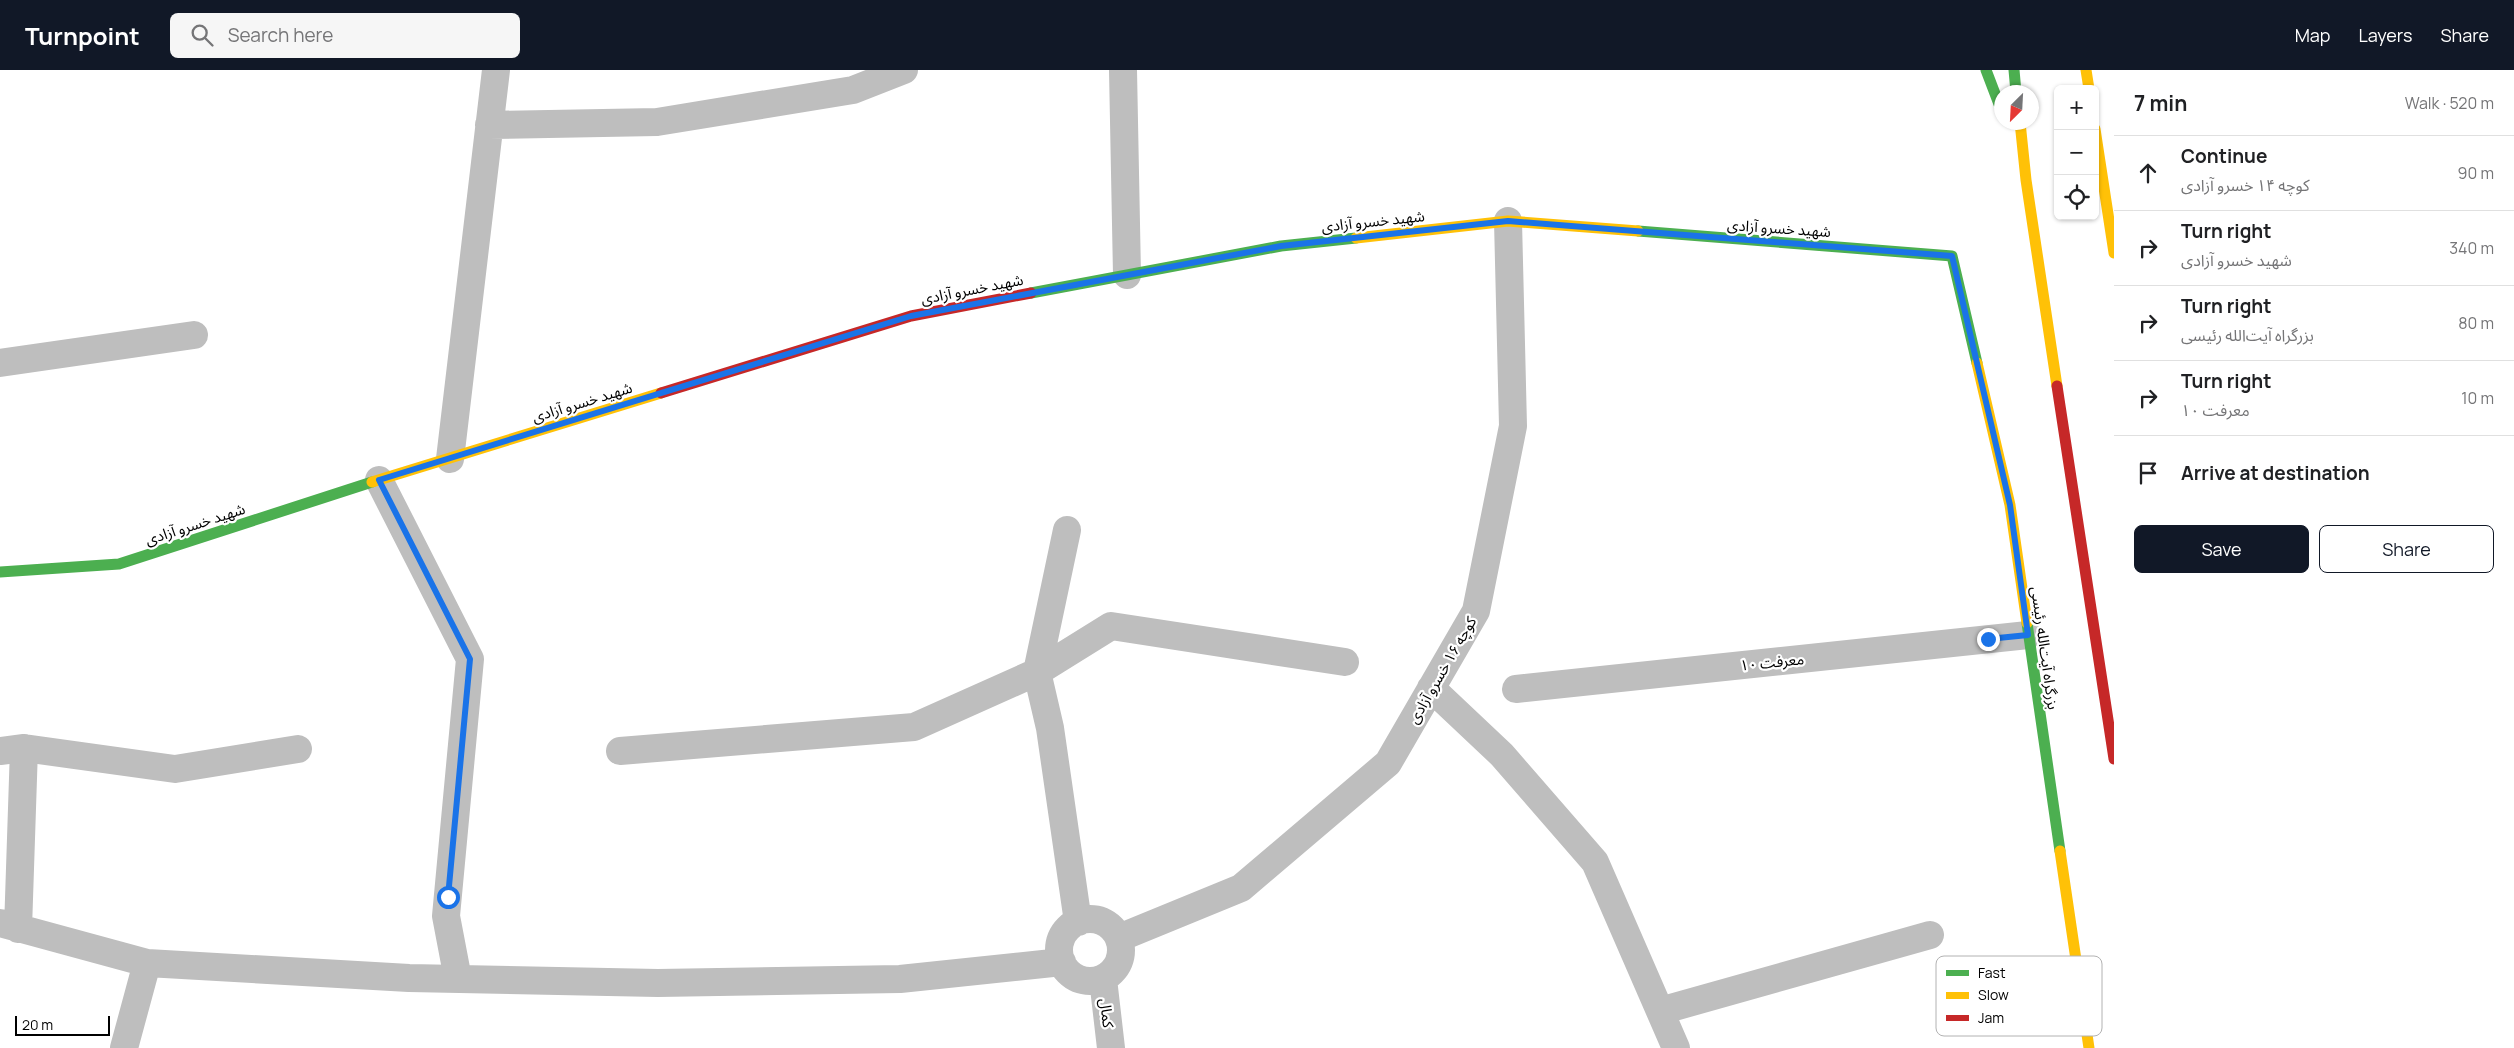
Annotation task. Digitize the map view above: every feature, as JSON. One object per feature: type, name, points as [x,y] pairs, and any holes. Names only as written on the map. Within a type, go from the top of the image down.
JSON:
[{"type":"main road","points":[[1986,70],[1994,91]]},
{"type":"main road","points":[[2014,70],[2015,85]]},
{"type":"main road","points":[[2086,70],[2088,85]]},
{"type":"main road","points":[[2021,130],[2026,180],[2114,759]]},
{"type":"main road","points":[[2095,130],[2114,253]]},
{"type":"main road","points":[[2008,131],[2026,180]]},
{"type":"main road","name":"شهید خسرو آزادی","points":[[0,572],[119,564],[379,480],[911,316],[1281,246],[1508,221],[1952,256]]},
{"type":"main road","name":"بزرگراه آیت‌الله رئیسی","points":[[1952,256],[2010,505],[2075,956]]},
{"type":"street","points":[[450,458],[496,70]]},
{"type":"street","points":[[490,125],[657,122],[853,90],[904,70]]},
{"type":"street","points":[[1123,70],[1127,276]]},
{"type":"street","name":"کوچه ۱۶ خسرو آزادی","points":[[1119,938],[1241,888],[1388,763],[1476,611],[1513,426],[1508,221]]},
{"type":"street","points":[[0,363],[194,335]]},
{"type":"street","points":[[379,480],[470,659],[446,916],[458,979]]},
{"type":"street","points":[[1067,530],[1037,672],[1050,728],[1078,922]]},
{"type":"street","points":[[620,751],[914,727],[1037,672],[1111,626],[1345,662]]},
{"type":"street","name":"معرفت ۱۰","points":[[1516,690],[2028,635]]},
{"type":"street","points":[[1431,688],[1502,755],[1595,862],[1676,1048]]},
{"type":"street","points":[[298,749],[175,769],[12,750],[9,926],[147,963],[458,979],[658,983],[900,979],[1062,962]]},
{"type":"street","points":[[1090,919],[1102,921],[1112,928],[1119,938],[1122,950],[1119,962],[1113,972],[1103,979],[1090,981],[1078,979],[1068,972],[1062,962],[1059,950],[1061,938],[1068,928],[1078,922],[1090,919]]},
{"type":"street","points":[[1660,1011],[1930,935]]},
{"type":"street","points":[[124,1048],[147,963]]},
{"type":"street","name":"کمال","points":[[1103,979],[1112,1048]]},
{"type":"traffic: fast","points":[[1986,70],[1994,91]]},
{"type":"traffic: fast","points":[[2014,70],[2015,85]]},
{"type":"traffic: fast","points":[[1638,231],[1952,256],[1977,363]]},
{"type":"traffic: fast","points":[[1031,293],[1281,246],[1356,238]]},
{"type":"traffic: fast","points":[[0,572],[119,564],[372,482]]},
{"type":"traffic: fast","points":[[2027,623],[2060,851]]},
{"type":"traffic: slow","points":[[2086,70],[2088,85]]},
{"type":"traffic: slow","points":[[2021,130],[2026,180],[2057,386]]},
{"type":"traffic: slow","points":[[2095,130],[2114,253]]},
{"type":"traffic: slow","points":[[1356,238],[1508,221],[1638,231]]},
{"type":"traffic: slow","points":[[1977,363],[2010,505],[2027,623]]},
{"type":"traffic: slow","points":[[372,482],[661,393]]},
{"type":"traffic: slow","points":[[2060,851],[2075,956]]},
{"type":"traffic: slow","points":[[2087,1036],[2089,1048]]},
{"type":"traffic: jam","points":[[661,393],[911,316],[1031,293]]},
{"type":"traffic: jam","points":[[2057,386],[2114,759]]},
{"type":"route","points":[[448,897],[470,659],[379,480],[911,316],[1281,246],[1508,221],[1952,256],[2010,505],[2028,635],[1988,639]]}]
